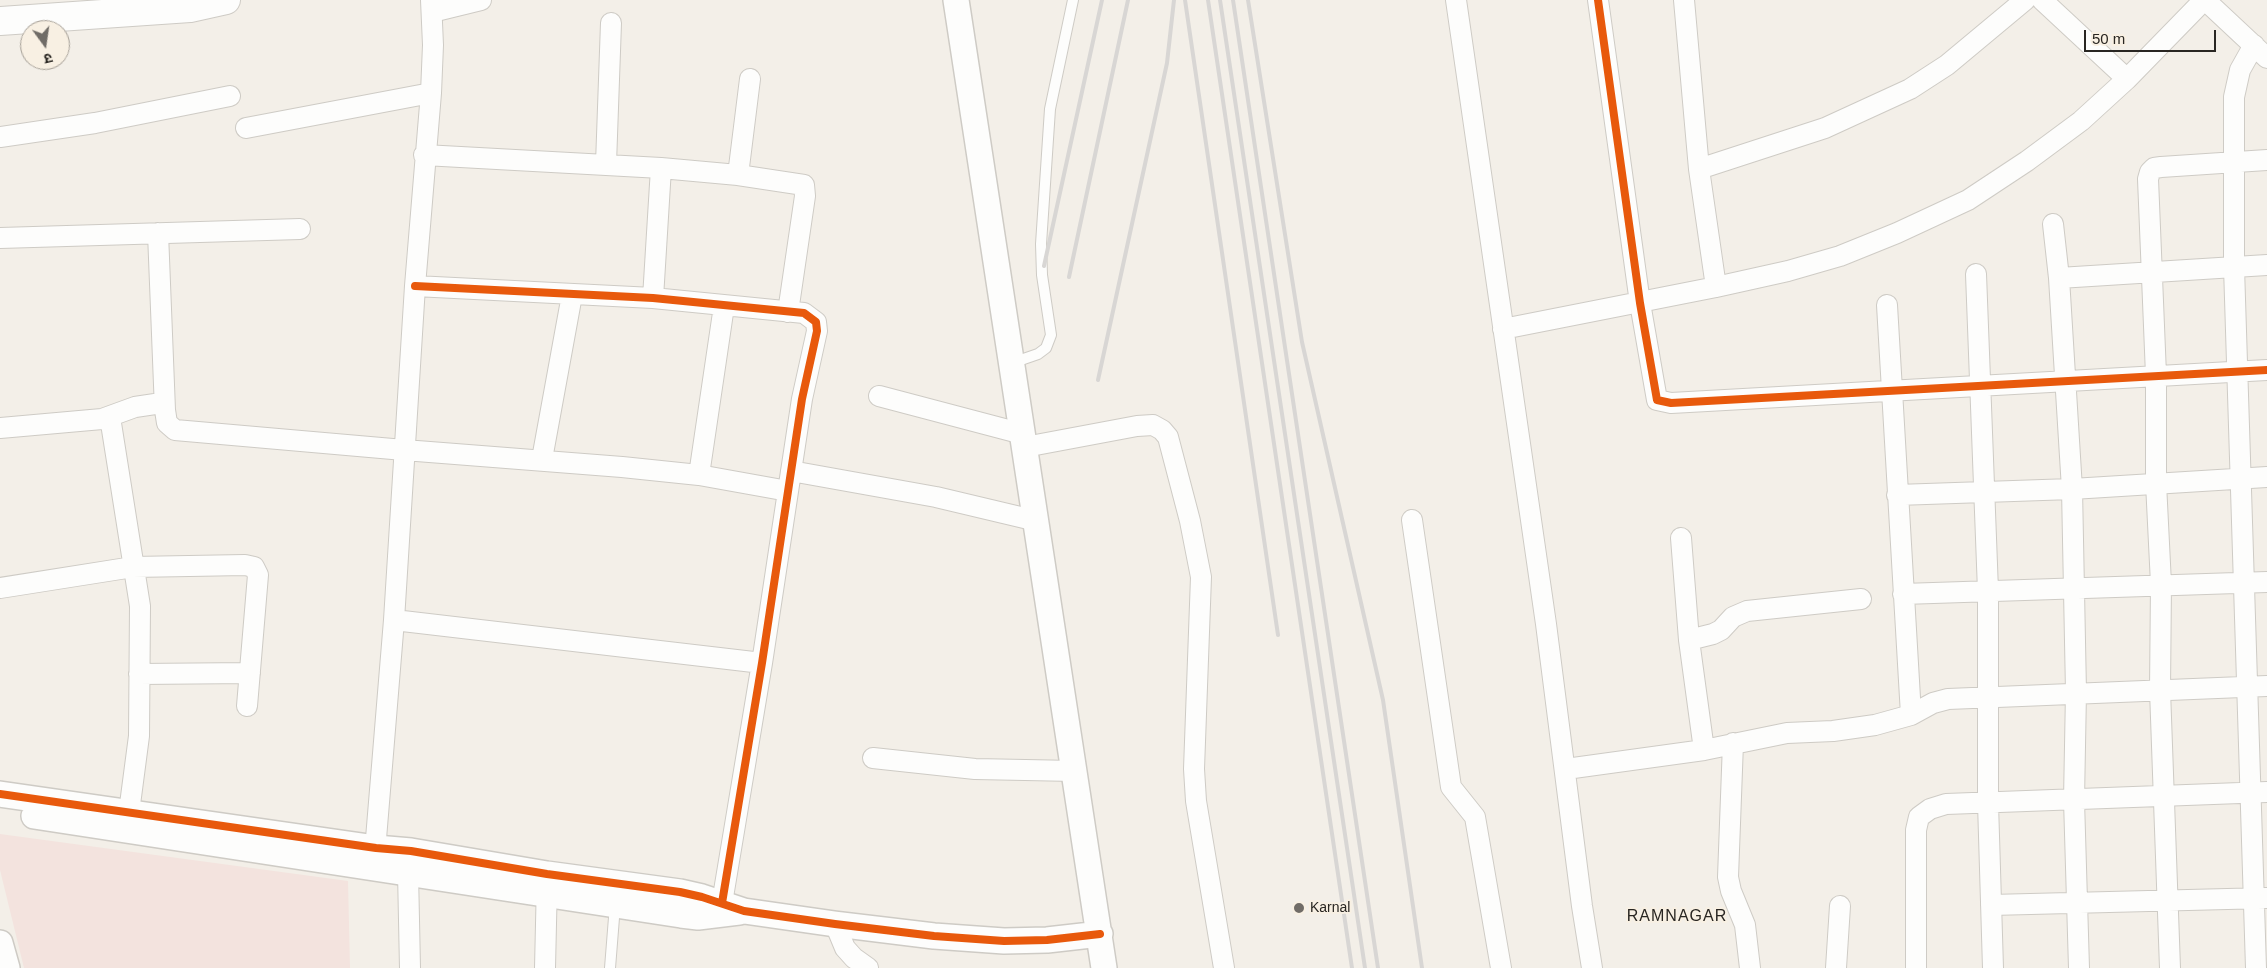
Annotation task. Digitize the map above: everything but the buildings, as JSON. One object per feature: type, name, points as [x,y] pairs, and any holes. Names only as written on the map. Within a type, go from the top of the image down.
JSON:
[{"type":"highway","points":[[0,21],[190,8],[226,0]]},
{"type":"street","points":[[375,858],[394,620],[415,286],[430,93],[432,6],[481,0]]},
{"type":"street","points":[[956,0],[1104,968]]},
{"type":"street","points":[[1456,0],[1566,769],[1582,906],[1592,968]]},
{"type":"street","points":[[1598,0],[1640,303],[1657,400],[1664,403],[2267,370]]},
{"type":"street","points":[[1684,0],[1699,169],[1716,287]]},
{"type":"street","points":[[1699,169],[1825,128],[1910,89],[1947,65],[2025,0]]},
{"type":"street","points":[[2042,0],[2127,79]]},
{"type":"street","points":[[1504,329],[1640,303],[1788,271],[1840,256],[1897,233],[1968,200],[2027,161],[2081,121],[2127,79],[2204,0],[2260,52],[2240,70],[2235,84],[2234,267],[2244,582],[2257,686],[2260,898],[2256,968]]},
{"type":"street","points":[[606,164],[611,23]]},
{"type":"street","points":[[738,175],[750,79]]},
{"type":"street","points":[[246,128],[430,93]]},
{"type":"street","points":[[0,137],[95,123],[230,96]]},
{"type":"street","points":[[424,155],[661,168],[738,175],[804,185],[805,196],[788,312]]},
{"type":"street","points":[[2170,968],[2160,690],[2161,584],[2156,484],[2156,375],[2151,272],[2150,172],[2154,168],[2161,167],[2267,160]]},
{"type":"street","points":[[652,298],[661,168]]},
{"type":"street","points":[[2054,224],[2072,489],[2076,692],[2074,800],[2079,968]]},
{"type":"street","points":[[0,238],[300,229]]},
{"type":"street","points":[[158,233],[165,410],[168,423],[175,430],[404,450],[542,459],[699,475],[788,491]]},
{"type":"street","points":[[2059,278],[2267,265]]},
{"type":"street","points":[[1976,274],[1986,492],[1988,803],[1993,968]]},
{"type":"street","points":[[415,286],[652,298],[804,313],[816,322],[817,332],[802,399],[762,663],[733,907]]},
{"type":"street","points":[[542,459],[572,295]]},
{"type":"street","points":[[1887,304],[1911,715]]},
{"type":"street","points":[[699,475],[724,306]]},
{"type":"street","points":[[879,396],[1024,440],[1153,425],[1162,430],[1168,437],[1190,521],[1200,577],[1194,769],[1196,801],[1224,968]]},
{"type":"street","points":[[0,427],[110,417],[144,404],[161,404],[165,410]]},
{"type":"street","points":[[110,417],[140,606],[138,736],[129,812]]},
{"type":"street","points":[[791,471],[936,497],[1037,521]]},
{"type":"street","points":[[1897,495],[2072,489],[2267,477]]},
{"type":"street","points":[[1412,520],[1451,788],[1476,816],[1500,968]]},
{"type":"street","points":[[1681,538],[1689,640],[1704,750]]},
{"type":"street","points":[[0,588],[134,567],[245,565],[254,567],[258,575],[247,706]]},
{"type":"street","points":[[1903,594],[2267,582]]},
{"type":"street","points":[[1689,640],[1713,634],[1733,617],[1746,611],[1861,599]]},
{"type":"street","points":[[394,620],[762,663]]},
{"type":"street","points":[[139,674],[250,673]]},
{"type":"street","points":[[1566,769],[1704,750],[1787,733],[1854,729],[1911,715],[1933,702],[1948,699],[2076,692],[2257,686]]},
{"type":"street","points":[[1733,743],[1727,861],[1728,877],[1731,891],[1745,924],[1750,968]]},
{"type":"street","points":[[873,758],[975,768],[1075,772]]},
{"type":"street","points":[[1916,968],[1916,830],[1919,817],[1930,809],[1946,804],[2259,792]]},
{"type":"street","points":[[0,794],[129,812],[375,858]]},
{"type":"street","points":[[0,811],[410,862],[547,885],[680,892],[733,907],[835,924],[1004,941],[1047,940],[1100,934]]},
{"type":"street","points":[[410,862],[410,968]]},
{"type":"street","points":[[547,885],[615,905],[698,917],[733,907]]},
{"type":"street","points":[[545,968],[547,885]]},
{"type":"street","points":[[1991,905],[2260,898]]},
{"type":"street","points":[[1836,968],[1840,906]]},
{"type":"street","points":[[835,924],[845,948],[854,958],[868,968]]},
{"type":"street","points":[[0,943],[7,968]]},
{"type":"lane","points":[[1012,363],[1038,354],[1050,342],[1051,335],[1042,275],[1041,244],[1050,109],[1073,0]]},
{"type":"lane","points":[[610,968],[615,905]]},
{"type":"shaded area","points":[[0,834],[348,881],[350,968],[24,968],[0,870]]},
{"type":"railway","points":[[1044,266],[1102,0]]},
{"type":"railway","points":[[1069,277],[1128,0]]},
{"type":"railway","points":[[1098,380],[1167,63],[1174,0]]},
{"type":"railway","points":[[1185,0],[1278,635]]},
{"type":"railway","points":[[1208,0],[1352,968]]},
{"type":"railway","points":[[1220,0],[1365,968]]},
{"type":"railway","points":[[1233,0],[1378,968]]},
{"type":"railway","points":[[1248,0],[1302,342],[1383,700],[1422,968]]},
{"type":"cycle path","points":[[1598,0],[1640,303],[1657,400],[1671,403],[2267,370]]},
{"type":"cycle path","points":[[415,286],[653,298],[804,313],[816,322],[817,331],[802,399],[762,663],[722,903]]},
{"type":"cycle path","points":[[0,794],[376,848],[411,851],[547,874],[680,892],[744,911],[835,924],[934,936],[1004,941],[1047,940],[1100,934]]},
{"type":"place","name":"Karnal","points":[[1299,908]]},
{"type":"district","name":"RAMNAGAR","points":[[1677,917]]}]
